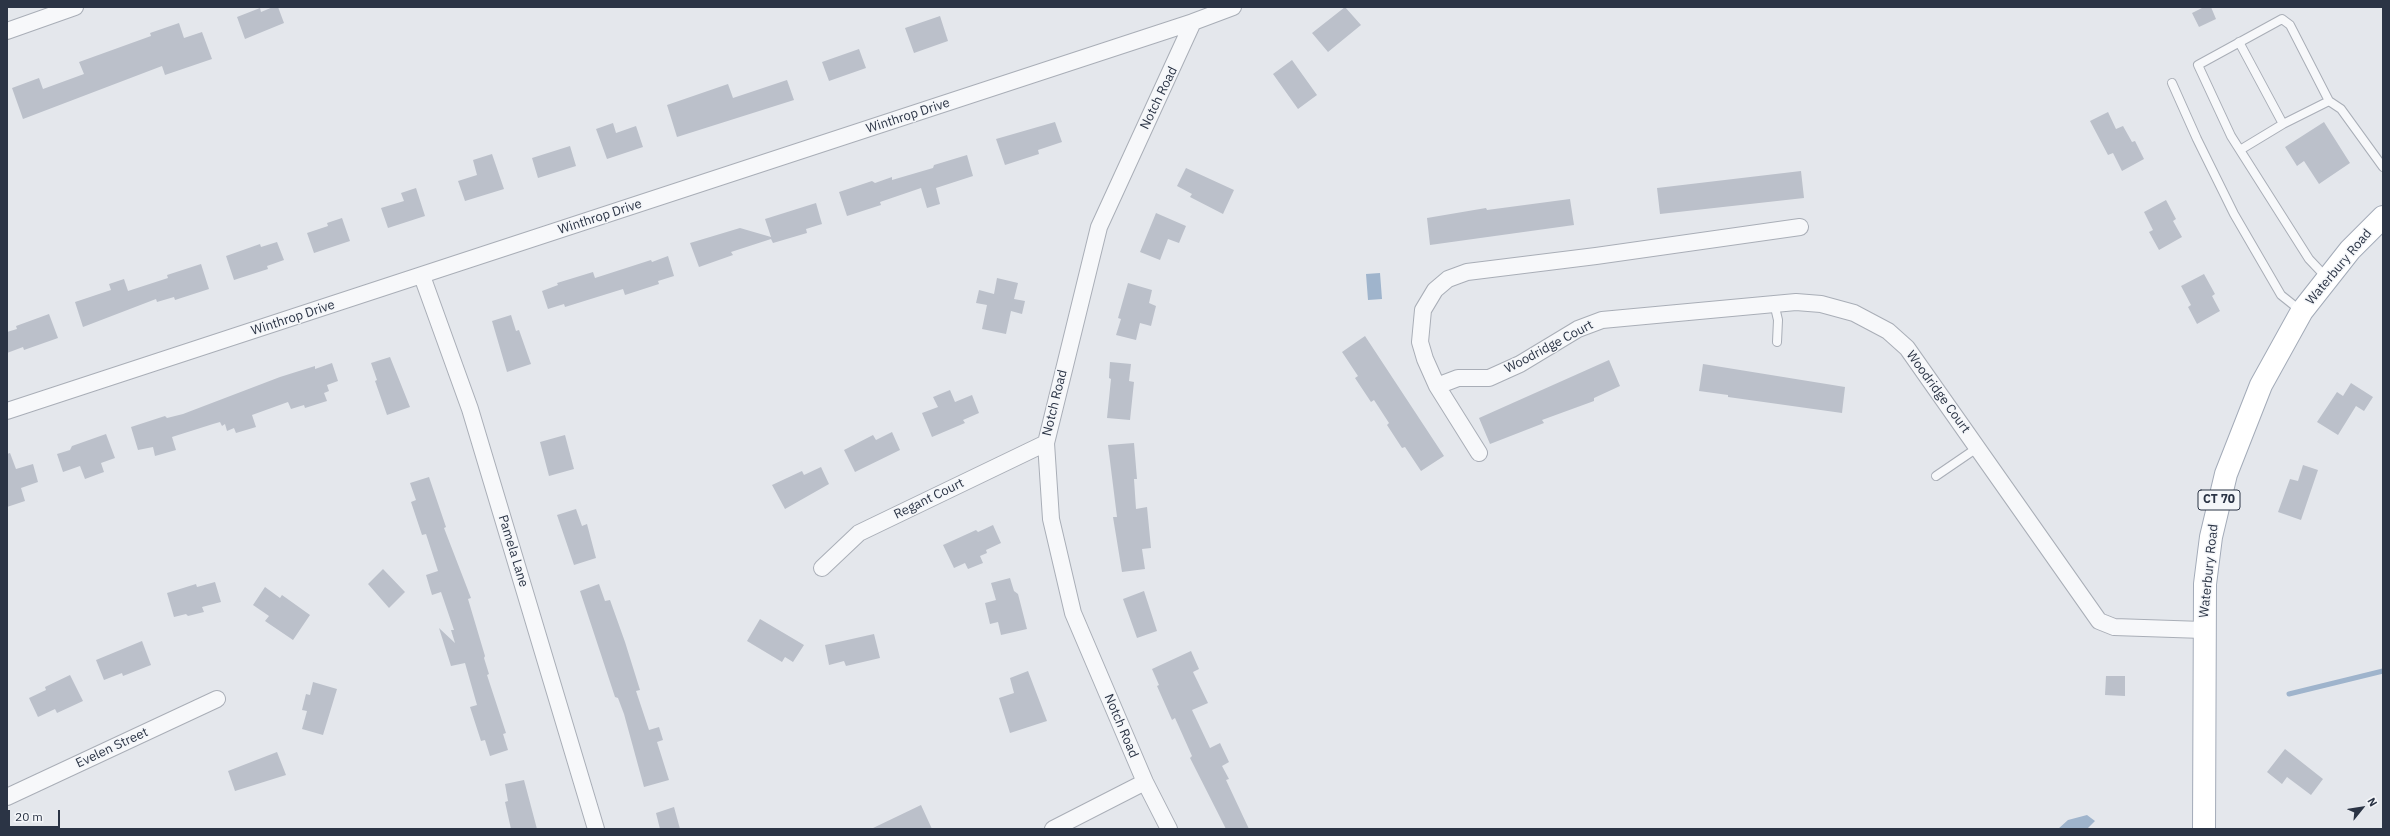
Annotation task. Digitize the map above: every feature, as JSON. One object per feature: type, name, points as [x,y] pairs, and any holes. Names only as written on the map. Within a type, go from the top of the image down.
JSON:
[{"type":"main road","name":"Waterbury Road","points":[[2204,829],[2203,630],[2205,584],[2211,537],[2226,474],[2261,385],[2302,311],[2326,277],[2350,250],[2383,218]]},
{"type":"street","points":[[7,31],[75,7]]},
{"type":"street","points":[[1193,22],[1233,7]]},
{"type":"street","name":"Winthrop Drive","points":[[7,411],[1193,22]]},
{"type":"street","name":"Notch Road","points":[[1169,829],[1145,782],[1073,613],[1051,519],[1046,443],[1099,227],[1193,22]]},
{"type":"street","points":[[1479,454],[1437,386],[1425,359],[1420,342],[1420,325],[1423,310],[1429,298],[1444,281],[1455,275],[1800,227]]},
{"type":"street","name":"Pamela Lane","points":[[422,276],[470,409],[596,829]]},
{"type":"street","name":"Woodridge Court","points":[[1437,386],[1458,378],[1489,378],[1520,364],[1578,329],[1602,320],[1774,302],[1808,303],[1838,308],[1871,320],[1888,331],[1907,348],[1925,371],[1977,448],[2099,621],[2114,627],[2203,630]]},
{"type":"street","name":"Regant Court","points":[[822,568],[859,533],[1046,443]]},
{"type":"street","name":"Evelen Street","points":[[7,797],[217,699]]},
{"type":"street","points":[[1053,829],[1145,782]]},
{"type":"lane","points":[[2326,277],[2308,259],[2240,150],[2198,66],[2282,19],[2290,24],[2328,101],[2341,109],[2383,167]]},
{"type":"lane","points":[[2239,42],[2283,124]]},
{"type":"lane","points":[[2172,83],[2214,173],[2280,295],[2302,311]]},
{"type":"lane","points":[[2240,150],[2283,124],[2328,101]]},
{"type":"lane","points":[[1774,302],[1778,320],[1776,342]]},
{"type":"lane","points":[[1936,476],[1977,448]]},
{"type":"water","points":[[1380,273],[1382,299],[1368,300],[1366,274]]},
{"type":"water","points":[[2087,815],[2095,821],[2087,829],[2058,829],[2068,820]]},
{"type":"building","points":[[273,7],[278,7],[284,23],[245,39],[237,17],[260,8],[261,12]]},
{"type":"building","points":[[1345,7],[1361,25],[1328,52],[1312,33]]},
{"type":"building","points":[[2204,7],[2211,7],[2216,19],[2199,27],[2192,13]]},
{"type":"building","points":[[940,16],[948,41],[914,53],[905,28]]},
{"type":"building","points":[[179,23],[184,38],[202,32],[212,59],[165,75],[162,66],[23,119],[12,88],[39,78],[43,89],[84,74],[79,62],[151,36],[150,33]]},
{"type":"building","points":[[859,49],[866,68],[829,81],[822,62]]},
{"type":"building","points":[[1292,60],[1317,95],[1298,109],[1273,74]]},
{"type":"building","points":[[787,80],[794,100],[677,137],[667,105],[728,84],[733,98]]},
{"type":"building","points":[[2108,112],[2116,129],[2123,126],[2132,142],[2135,141],[2144,159],[2122,171],[2113,153],[2108,155],[2090,121]]},
{"type":"building","points":[[1055,122],[1062,142],[1038,150],[1039,154],[1005,165],[996,139]]},
{"type":"building","points":[[2324,122],[2350,163],[2319,184],[2304,161],[2297,166],[2285,147]]},
{"type":"building","points":[[613,123],[616,133],[636,126],[643,147],[607,159],[596,129]]},
{"type":"building","points":[[570,146],[576,166],[538,178],[532,158]]},
{"type":"building","points":[[492,154],[504,189],[465,201],[458,181],[477,175],[473,160]]},
{"type":"building","points":[[967,155],[973,176],[936,188],[940,204],[927,208],[921,188],[880,202],[881,205],[847,216],[839,192],[872,181],[875,183],[892,177],[892,180],[933,168],[934,165]]},
{"type":"building","points":[[1186,168],[1234,190],[1223,214],[1190,197],[1192,194],[1177,186]]},
{"type":"building","points":[[1801,171],[1804,198],[1660,214],[1657,188]]},
{"type":"building","points":[[416,188],[425,216],[388,228],[381,208],[404,201],[401,193]]},
{"type":"building","points":[[1570,199],[1574,225],[1430,245],[1427,218],[1486,208],[1487,210]]},
{"type":"building","points":[[2166,200],[2176,219],[2173,221],[2182,237],[2159,250],[2149,232],[2153,230],[2144,212]]},
{"type":"building","points":[[816,203],[822,224],[806,229],[807,233],[773,243],[771,239],[731,252],[733,255],[699,267],[690,243],[740,228],[771,237],[765,219]]},
{"type":"building","points":[[1156,213],[1186,226],[1179,243],[1168,239],[1160,260],[1140,252]]},
{"type":"building","points":[[342,218],[350,241],[314,253],[307,233],[328,226],[327,223]]},
{"type":"building","points":[[277,242],[284,260],[267,266],[268,269],[234,280],[226,256],[260,244],[261,247]]},
{"type":"building","points":[[668,256],[674,276],[658,281],[659,284],[625,295],[623,289],[565,307],[564,304],[548,309],[542,291],[558,285],[557,283],[593,272],[595,278]]},
{"type":"building","points":[[201,264],[209,289],[175,300],[174,297],[157,302],[156,299],[83,327],[75,302],[111,290],[109,284],[124,279],[128,291],[168,278],[167,275]]},
{"type":"building","points":[[2204,274],[2215,294],[2212,296],[2220,311],[2197,324],[2188,307],[2191,305],[2181,286]]},
{"type":"building","points":[[997,278],[1018,283],[1014,299],[1025,301],[1022,314],[1011,311],[1006,334],[982,329],[987,305],[976,303],[979,290],[994,294]]},
{"type":"building","points":[[1128,283],[1152,290],[1149,303],[1156,306],[1151,326],[1140,323],[1136,340],[1116,335],[1121,319],[1118,318]]},
{"type":"building","points":[[49,314],[58,338],[24,350],[23,347],[7,353],[7,332],[17,329],[16,326]]},
{"type":"building","points":[[511,315],[516,331],[519,330],[531,364],[507,372],[492,321]]},
{"type":"building","points":[[1365,336],[1444,456],[1421,471],[1405,447],[1402,448],[1387,425],[1389,423],[1374,400],[1371,402],[1355,378],[1358,376],[1342,352]]},
{"type":"building","points":[[390,357],[410,407],[387,415],[375,381],[377,380],[371,363]]},
{"type":"building","points":[[1609,360],[1620,386],[1594,398],[1594,401],[1542,420],[1544,423],[1490,444],[1479,418]]},
{"type":"building","points":[[1110,362],[1131,364],[1129,381],[1134,382],[1130,420],[1107,418],[1111,379],[1109,378]]},
{"type":"building","points":[[332,363],[338,381],[327,385],[329,391],[324,393],[327,401],[305,408],[304,405],[291,409],[288,402],[252,415],[256,427],[236,433],[234,428],[227,431],[225,424],[222,426],[220,422],[172,437],[176,450],[155,456],[153,447],[138,450],[131,427],[165,416],[167,418],[183,414],[280,377],[315,366],[315,369]]},
{"type":"building","points":[[1703,364],[1845,387],[1842,413],[1728,397],[1728,395],[1699,391]]},
{"type":"building","points":[[2351,383],[2373,397],[2364,411],[2356,406],[2338,435],[2317,422],[2337,392],[2343,396]]},
{"type":"building","points":[[950,390],[955,402],[972,395],[979,413],[963,420],[965,423],[932,437],[922,413],[938,407],[933,397]]},
{"type":"building","points":[[892,432],[900,450],[855,472],[844,450],[873,435],[876,440]]},
{"type":"building","points":[[106,434],[115,458],[101,463],[104,472],[85,479],[80,466],[63,472],[57,454],[70,450],[72,446]]},
{"type":"building","points":[[565,435],[574,469],[549,476],[540,442]]},
{"type":"building","points":[[1134,443],[1137,479],[1134,479],[1136,509],[1147,507],[1151,548],[1142,549],[1145,569],[1122,572],[1113,517],[1117,517],[1108,445]]},
{"type":"building","points":[[10,453],[16,469],[33,464],[38,482],[21,488],[25,501],[7,507],[7,454]]},
{"type":"building","points":[[2303,465],[2318,470],[2301,520],[2278,512],[2290,479],[2298,481]]},
{"type":"building","points":[[821,467],[829,484],[785,509],[772,485],[802,471],[804,475]]},
{"type":"building","points":[[429,477],[446,527],[444,528],[471,598],[468,599],[485,656],[484,658],[489,674],[487,675],[506,733],[503,734],[508,750],[490,756],[485,740],[481,741],[470,707],[477,705],[465,663],[451,666],[439,628],[455,643],[451,630],[454,630],[441,592],[432,595],[426,575],[438,571],[426,534],[422,535],[411,502],[416,500],[410,483]]},
{"type":"building","points":[[576,509],[582,526],[587,524],[596,558],[574,565],[557,515]]},
{"type":"building","points":[[993,525],[1001,543],[986,550],[987,553],[980,556],[983,563],[968,569],[965,563],[954,568],[943,545],[976,530],[978,532]]},
{"type":"building","points":[[383,569],[405,592],[389,608],[368,584]]},
{"type":"building","points":[[1010,578],[1014,591],[1018,594],[1027,629],[1001,635],[998,622],[990,624],[985,603],[996,600],[991,583]]},
{"type":"building","points":[[215,582],[221,602],[202,607],[204,612],[188,616],[186,614],[174,617],[167,593],[196,584],[197,587]]},
{"type":"building","points":[[599,584],[605,601],[610,600],[625,642],[640,690],[636,691],[649,730],[659,727],[663,740],[657,742],[669,780],[644,787],[624,714],[618,698],[615,697],[580,591]]},
{"type":"building","points":[[265,587],[280,598],[282,595],[310,615],[293,640],[265,621],[269,616],[253,605]]},
{"type":"building","points":[[1144,591],[1157,631],[1137,638],[1123,599]]},
{"type":"building","points":[[760,619],[804,645],[793,662],[785,657],[782,662],[747,641]]},
{"type":"building","points":[[874,634],[880,658],[846,666],[844,661],[829,665],[825,645]]},
{"type":"building","points":[[142,641],[151,665],[123,676],[122,673],[104,680],[96,660]]},
{"type":"building","points":[[1191,651],[1199,669],[1193,672],[1208,703],[1192,710],[1210,748],[1220,743],[1229,762],[1222,766],[1229,779],[1226,780],[1249,829],[1226,829],[1190,758],[1192,756],[1175,718],[1172,720],[1157,686],[1159,685],[1152,669]]},
{"type":"building","points":[[1028,671],[1047,721],[1010,733],[999,698],[1014,693],[1010,678]]},
{"type":"building","points":[[70,675],[83,701],[57,713],[55,709],[38,717],[29,698],[46,690],[45,687]]},
{"type":"building","points":[[2106,676],[2125,676],[2125,696],[2105,695]]},
{"type":"building","points":[[313,682],[337,689],[323,735],[302,729],[307,711],[302,710],[306,694],[310,695]]},
{"type":"building","points":[[2285,749],[2323,779],[2311,795],[2287,777],[2282,784],[2267,772]]},
{"type":"building","points":[[277,752],[286,775],[235,791],[228,771]]},
{"type":"building","points":[[524,780],[537,829],[511,829],[505,802],[508,801],[505,784]]},
{"type":"building","points":[[921,805],[932,829],[871,829]]},
{"type":"building","points":[[674,807],[680,829],[660,829],[656,813]]},
{"type":"waterway","points":[[2289,694],[2383,671]]}]
